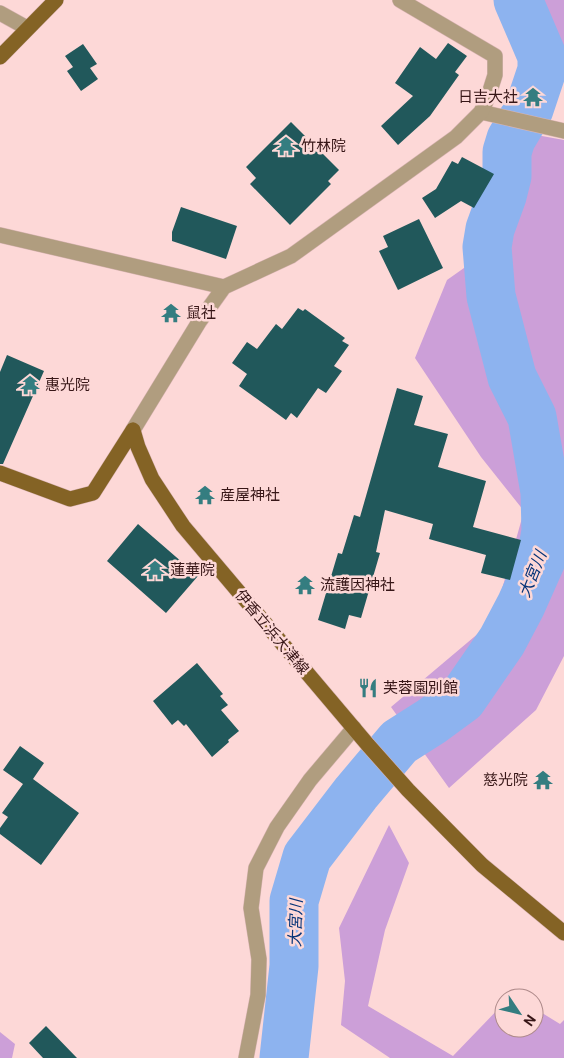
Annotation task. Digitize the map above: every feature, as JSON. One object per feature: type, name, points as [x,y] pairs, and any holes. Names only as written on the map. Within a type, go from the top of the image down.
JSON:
[{"type":"main road","points":[[0,57],[56,0]]},
{"type":"main road","points":[[0,473],[70,499],[93,493],[133,430]]},
{"type":"main road","name":"伊香立浜大津線","points":[[133,430],[152,479],[183,526],[368,745],[408,790],[482,865],[564,934]]},
{"type":"street","points":[[133,430],[198,322],[224,287],[291,256],[456,137],[481,112],[495,75],[495,56],[400,0]]},
{"type":"street","points":[[0,13],[27,28]]},
{"type":"street","points":[[481,112],[563,131]]},
{"type":"street","points":[[0,235],[224,287]]},
{"type":"street","points":[[246,1058],[258,995],[259,959],[251,908],[256,868],[277,827],[310,780],[354,728]]},
{"type":"shaded area","points":[[537,0],[564,0],[564,71],[558,64],[550,33]]},
{"type":"shaded area","points":[[531,134],[564,140],[564,656],[536,710],[449,788],[391,707],[493,621],[524,511],[481,457],[415,358],[447,280],[498,244],[513,192],[515,164],[520,140]]},
{"type":"shaded area","points":[[389,825],[409,863],[385,930],[368,1006],[453,1056],[494,1013],[494,1038],[544,1038],[544,1014],[560,1024],[564,1020],[564,1058],[390,1058],[341,1025],[345,981],[339,928]]},
{"type":"shaded area","points":[[0,1032],[15,1044],[12,1058],[0,1058]]},
{"type":"building","points":[[448,43],[467,56],[455,72],[459,75],[430,116],[398,145],[381,126],[413,96],[395,83],[420,47],[436,59]]},
{"type":"building","points":[[83,44],[97,64],[90,68],[98,79],[81,91],[67,71],[73,67],[65,56]]},
{"type":"building","points":[[291,122],[339,170],[328,181],[331,184],[290,225],[250,184],[256,178],[246,167]]},
{"type":"building","points":[[462,157],[494,174],[474,208],[461,201],[435,218],[422,198],[436,189],[452,161],[458,164]]},
{"type":"building","points":[[181,207],[237,226],[226,259],[172,241],[172,232]]},
{"type":"building","points":[[419,219],[443,268],[398,290],[379,251],[388,247],[383,236]]},
{"type":"building","points":[[298,308],[303,311],[305,309],[345,338],[342,341],[349,345],[334,366],[342,371],[326,393],[318,388],[297,418],[291,413],[286,420],[239,386],[247,374],[232,363],[247,342],[257,349],[276,324],[282,329]]},
{"type":"building","points":[[7,355],[44,371],[3,464],[0,464],[0,372]]},
{"type":"building","points":[[397,388],[423,396],[414,425],[448,434],[438,467],[486,481],[473,527],[521,540],[510,580],[481,573],[486,555],[429,539],[433,524],[385,510],[376,552],[380,553],[361,618],[349,615],[345,629],[318,620],[338,553],[342,554],[354,515],[360,517]]},
{"type":"building","points":[[138,524],[198,576],[166,613],[107,561]]},
{"type":"building","points":[[197,663],[223,694],[220,696],[228,705],[221,710],[239,731],[212,757],[186,724],[184,726],[178,720],[172,725],[153,701]]},
{"type":"building","points":[[20,746],[44,763],[33,779],[79,813],[41,865],[0,834],[0,828],[8,817],[2,813],[23,784],[3,770]]},
{"type":"building","points":[[46,1026],[77,1058],[43,1058],[29,1043]]},
{"type":"waterway","name":"大宮川","points":[[284,1058],[294,966],[294,901],[307,857],[356,793],[399,742],[462,699],[502,641],[521,605],[541,560],[546,531],[545,492],[532,417],[512,377],[491,296],[487,247],[490,229],[507,176],[507,152],[511,139],[529,109],[542,70],[542,56],[518,0]]},
{"type":"place","name":"日吉大社","points":[[533,97]]},
{"type":"place","name":"竹林院","points":[[286,146]]},
{"type":"place","name":"鼠社","points":[[171,313]]},
{"type":"place","name":"惠光院","points":[[30,385]]},
{"type":"place","name":"産屋神社","points":[[205,495]]},
{"type":"place","name":"蓮華院","points":[[155,570]]},
{"type":"place","name":"流護因神社","points":[[305,585]]},
{"type":"place","name":"芙蓉園別館","points":[[368,688]]},
{"type":"place","name":"慈光院","points":[[543,780]]}]
